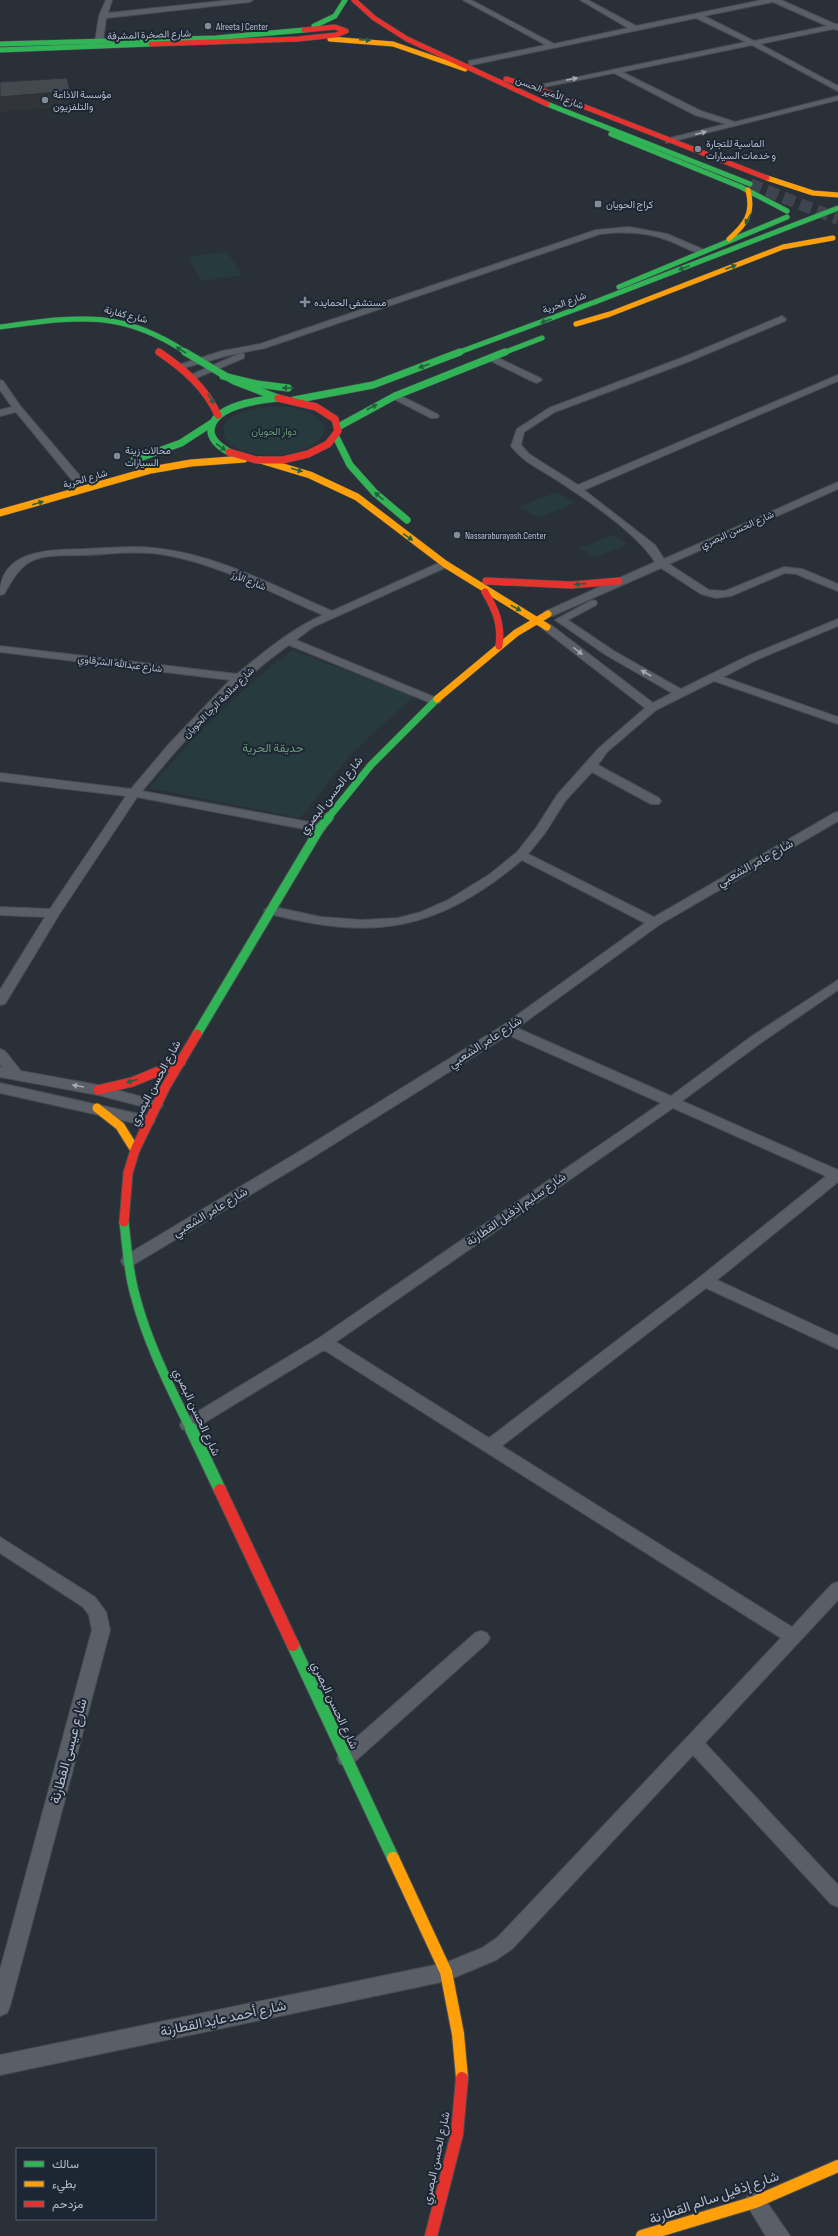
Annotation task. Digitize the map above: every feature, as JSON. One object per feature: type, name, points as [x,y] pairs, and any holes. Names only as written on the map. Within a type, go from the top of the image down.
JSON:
[{"type":"main road","points":[[281,34],[327,21],[335,16],[345,0]]},
{"type":"main road","name":"شارع الأمير الحسن","points":[[354,0],[372,18],[392,31],[478,74],[502,81],[752,185]]},
{"type":"main road","name":"شارع الأمير الحسن","points":[[388,16],[502,81]]},
{"type":"main road","points":[[281,34],[335,27],[346,31],[336,35],[298,39]]},
{"type":"main road","name":"شارع الصخرة المشرفة","points":[[0,44],[99,42],[281,34]]},
{"type":"main road","points":[[298,39],[343,39],[393,44],[478,74]]},
{"type":"main road","name":"شارع الصخرة المشرفة","points":[[0,50],[298,39]]},
{"type":"main road","points":[[502,81],[534,87],[669,141],[784,193]]},
{"type":"main road","points":[[502,81],[510,92],[752,185],[784,193],[834,195]]},
{"type":"main road","points":[[752,185],[789,211],[795,226],[811,234],[835,239]]},
{"type":"main road","points":[[726,241],[749,219],[752,204],[752,185]]},
{"type":"main road","points":[[802,200],[834,195]]},
{"type":"main road","name":"شارع الحرية","points":[[294,400],[373,385],[410,372],[838,208]]},
{"type":"main road","points":[[753,233],[789,211]]},
{"type":"main road","name":"شارع الحرية","points":[[783,247],[610,314],[572,325],[606,309],[838,215]]},
{"type":"main road","points":[[562,315],[596,297],[726,241],[753,233],[776,231],[794,238],[783,247]]},
{"type":"main road","points":[[783,247],[835,239]]},
{"type":"main road","name":"شارع كفارنة","points":[[0,327],[60,319],[98,318],[143,329],[245,388],[278,398]]},
{"type":"main road","name":"شارع كفارنة","points":[[0,333],[65,326],[102,328],[116,332]]},
{"type":"main road","points":[[338,427],[395,396],[548,335]]},
{"type":"main road","points":[[150,348],[180,366],[213,401],[218,415]]},
{"type":"main road","points":[[223,376],[275,387],[300,388],[345,385],[410,372]]},
{"type":"main road","points":[[415,527],[375,493],[350,465],[336,437],[338,427],[336,420],[325,410],[308,402],[278,398],[244,403],[218,415],[212,424],[210,432],[213,440],[221,448],[249,458],[308,473],[341,488],[356,497],[444,564],[485,586],[521,600]]},
{"type":"main road","points":[[125,463],[165,451],[212,424]]},
{"type":"main road","points":[[260,460],[283,459],[306,455],[324,447],[336,437]]},
{"type":"main road","name":"شارع الحرية","points":[[0,513],[151,470],[191,463],[249,458]]},
{"type":"main road","points":[[457,560],[485,586],[541,627]]},
{"type":"main road","points":[[485,586],[571,585],[619,581]]},
{"type":"main road","points":[[485,586],[501,618],[502,631],[499,646]]},
{"type":"main road","points":[[535,607],[560,620]]},
{"type":"main road","name":"شارع الحسن البصري","points":[[541,627],[548,614]]},
{"type":"main road","name":"شارع الحسن البصري","points":[[431,2236],[447,2180],[459,2122],[462,2073],[457,2029],[446,1972],[188,1425],[150,1339],[137,1302],[128,1261],[124,1214],[128,1173],[135,1150],[156,1105],[198,1029],[320,828],[371,765],[435,701],[480,664],[499,646],[560,620]]},
{"type":"main road","name":"شارع الحسن البصري","points":[[480,664],[503,654],[516,646]]},
{"type":"main road","points":[[98,1090],[132,1082],[181,1062]]},
{"type":"main road","points":[[97,1108],[116,1120],[127,1132],[135,1150]]},
{"type":"main road","name":"شارع إذفيل سالم القطارنة","points":[[642,2236],[755,2202],[838,2166]]},
{"type":"street","points":[[99,42],[103,16],[109,0]]},
{"type":"street","points":[[103,16],[250,0]]},
{"type":"street","points":[[466,0],[553,46]]},
{"type":"street","points":[[583,0],[636,29]]},
{"type":"street","points":[[734,0],[745,6]]},
{"type":"street","points":[[472,63],[772,0]]},
{"type":"street","points":[[776,0],[837,27]]},
{"type":"street","points":[[697,16],[753,43],[838,89]]},
{"type":"street","points":[[534,87],[837,27]]},
{"type":"street","points":[[615,71],[698,113],[733,124]]},
{"type":"street","points":[[825,82],[838,79]]},
{"type":"street","points":[[669,141],[838,98]]},
{"type":"street","points":[[180,366],[234,351],[251,349],[599,232],[639,229],[657,232],[703,251]]},
{"type":"street","points":[[782,319],[687,359],[552,410],[520,431],[516,446],[521,451],[577,489],[643,540],[661,563],[697,587],[716,595],[734,592],[784,570],[798,572],[838,588]]},
{"type":"street","points":[[191,377],[243,355],[251,349]]},
{"type":"street","points":[[492,358],[537,380]]},
{"type":"street","points":[[577,489],[838,378]]},
{"type":"street","points":[[0,383],[18,410],[76,478]]},
{"type":"street","points":[[395,396],[434,416]]},
{"type":"street","points":[[0,412],[18,410]]},
{"type":"street","name":"شارع الحسن البصري","points":[[560,620],[614,592],[637,576],[661,563],[838,485]]},
{"type":"street","name":"شارع الأرز","points":[[0,592],[8,576],[16,565],[33,557],[71,552],[165,552],[209,563],[330,614]]},
{"type":"street","name":"شارع سلامة الرجا الحويان","points":[[1,1001],[54,913],[134,793],[173,746],[239,678],[287,640],[330,614],[444,564]]},
{"type":"street","name":"شارع الحسن البصري","points":[[548,614],[619,581],[637,576]]},
{"type":"street","points":[[560,620],[604,649],[680,693]]},
{"type":"street","points":[[270,910],[321,921],[362,924],[398,922],[425,916],[452,903],[494,877],[521,855],[541,830],[561,798],[591,766],[602,750],[652,708],[781,645],[838,622]]},
{"type":"street","points":[[541,627],[652,708]]},
{"type":"street","points":[[287,640],[435,701]]},
{"type":"street","name":"شارع عبدالله الشرقاوي","points":[[0,649],[239,678]]},
{"type":"street","points":[[713,677],[838,721]]},
{"type":"street","points":[[591,766],[655,801]]},
{"type":"street","points":[[0,777],[134,793],[320,828]]},
{"type":"street","name":"شارع عامر الشعبي","points":[[128,1261],[305,1155],[507,1028],[560,992],[654,922],[838,816]]},
{"type":"street","points":[[521,855],[654,922]]},
{"type":"street","points":[[0,911],[54,913]]},
{"type":"street","name":"شارع سليم إذفيل القطارنة","points":[[188,1425],[324,1342],[672,1102],[757,1039],[838,984]]},
{"type":"street","points":[[489,1447],[705,1281],[837,1175],[507,1028]]},
{"type":"street","points":[[0,1054],[17,1076]]},
{"type":"street","points":[[0,1072],[98,1090],[156,1105]]},
{"type":"street","points":[[0,1088],[97,1108],[148,1121]]},
{"type":"street","points":[[705,1281],[838,1343]]},
{"type":"street","points":[[324,1342],[792,1636]]},
{"type":"street","name":"شارع عيسى القطارنة","points":[[0,1544],[89,1602],[97,1612],[101,1630],[0,2006]]},
{"type":"street","name":"شارع أحمد عايد القطارنة","points":[[0,2065],[446,1972],[489,1954],[505,1943],[694,1744],[792,1636],[838,1589]]},
{"type":"street","points":[[346,1758],[481,1638]]},
{"type":"street","points":[[694,1744],[838,1898]]},
{"type":"street","points":[[755,2202],[779,2236]]},
{"type":"green space","points":[[227,252],[242,275],[202,281],[188,257]]},
{"type":"green space","name":"دوار الحويان","points":[[281,406],[306,411],[317,418],[325,428],[320,439],[311,447],[298,452],[269,456],[241,450],[231,445],[226,439],[224,432],[225,425],[237,414],[265,407]]},
{"type":"green space","points":[[557,492],[575,503],[538,518],[519,507]]},
{"type":"green space","points":[[614,535],[628,544],[594,558],[580,548]]},
{"type":"green space","name":"حديقة الحرية","points":[[292,650],[414,696],[351,754],[300,818],[150,788],[183,750],[217,715]]},
{"type":"building","points":[[67,78],[70,91],[0,97],[0,82]]},
{"type":"tunnel","points":[[750,184],[838,219]]},
{"type":"traffic: fast","points":[[314,26],[335,16],[345,0]]},
{"type":"traffic: fast","points":[[0,44],[216,38],[304,30]]},
{"type":"traffic: fast","points":[[0,50],[151,44]]},
{"type":"traffic: fast","points":[[547,104],[750,184]]},
{"type":"traffic: fast","points":[[611,134],[741,187],[787,211]]},
{"type":"traffic: fast","points":[[595,302],[838,208]]},
{"type":"traffic: fast","points":[[619,287],[787,217]]},
{"type":"traffic: fast","points":[[294,400],[373,385],[595,302]]},
{"type":"traffic: fast","points":[[0,327],[73,319],[109,320],[127,324],[144,329],[161,337],[217,373],[251,389],[278,398]]},
{"type":"traffic: fast","points":[[338,427],[395,396],[542,338]]},
{"type":"traffic: fast","points":[[223,376],[257,384],[288,388]]},
{"type":"traffic: fast","points":[[229,452],[222,448],[214,440],[211,434],[213,422],[218,415],[237,406],[260,400],[278,398]]},
{"type":"traffic: fast","points":[[134,460],[181,443],[212,423]]},
{"type":"traffic: fast","points":[[336,437],[350,465],[375,493],[407,520]]},
{"type":"traffic: fast","points":[[197,1034],[320,828],[371,765],[418,716],[437,699]]},
{"type":"traffic: fast","points":[[124,1222],[132,1283],[145,1327],[165,1375],[220,1490]]},
{"type":"traffic: fast","points":[[293,1645],[393,1858]]},
{"type":"traffic: slow","points":[[330,39],[393,44],[465,69]]},
{"type":"traffic: slow","points":[[767,178],[813,193],[838,195]]},
{"type":"traffic: slow","points":[[729,239],[741,228],[748,218],[751,206],[748,190]]},
{"type":"traffic: slow","points":[[576,324],[610,314],[783,247],[833,238]]},
{"type":"traffic: slow","points":[[0,513],[151,470],[191,463],[244,459]]},
{"type":"traffic: slow","points":[[260,460],[310,475],[357,497],[445,564],[547,627]]},
{"type":"traffic: slow","points":[[437,699],[516,633],[548,614]]},
{"type":"traffic: slow","points":[[97,1108],[120,1126],[135,1150]]},
{"type":"traffic: slow","points":[[393,1858],[446,1972],[458,2034],[462,2078]]},
{"type":"traffic: slow","points":[[642,2236],[755,2202],[838,2166]]},
{"type":"traffic: jam","points":[[354,0],[363,10],[384,26],[407,39],[547,104]]},
{"type":"traffic: jam","points":[[151,44],[298,39],[336,35],[346,31],[335,27],[304,30]]},
{"type":"traffic: jam","points":[[506,79],[534,87],[767,178]]},
{"type":"traffic: jam","points":[[158,352],[185,371],[201,387],[218,415]]},
{"type":"traffic: jam","points":[[229,452],[256,460],[283,460],[308,454],[328,444],[338,431],[335,419],[316,407],[278,398]]},
{"type":"traffic: jam","points":[[486,581],[571,585],[619,581]]},
{"type":"traffic: jam","points":[[485,592],[493,605],[498,618],[500,631],[499,646]]},
{"type":"traffic: jam","points":[[124,1222],[128,1173],[135,1150],[166,1086],[197,1034]]},
{"type":"traffic: jam","points":[[98,1090],[132,1082],[181,1062]]},
{"type":"traffic: jam","points":[[220,1490],[293,1645]]},
{"type":"traffic: jam","points":[[431,2236],[457,2134],[462,2078]]},
{"type":"place","name":"Alreeta J Center","points":[[208,26]]},
{"type":"place","name":"مؤسسة الاذاعة والتلفزيون","points":[[45,100]]},
{"type":"place","name":"الماسية للتجارة و خدمات السيارات","points":[[698,149]]},
{"type":"place","name":"كراج الحويان","points":[[598,204]]},
{"type":"place","name":"مستشفى الحمايده","points":[[305,302]]},
{"type":"place","name":"محالات زينة السيارات","points":[[117,456]]},
{"type":"place","name":"Nassaraburayash.Center","points":[[457,535]]}]
